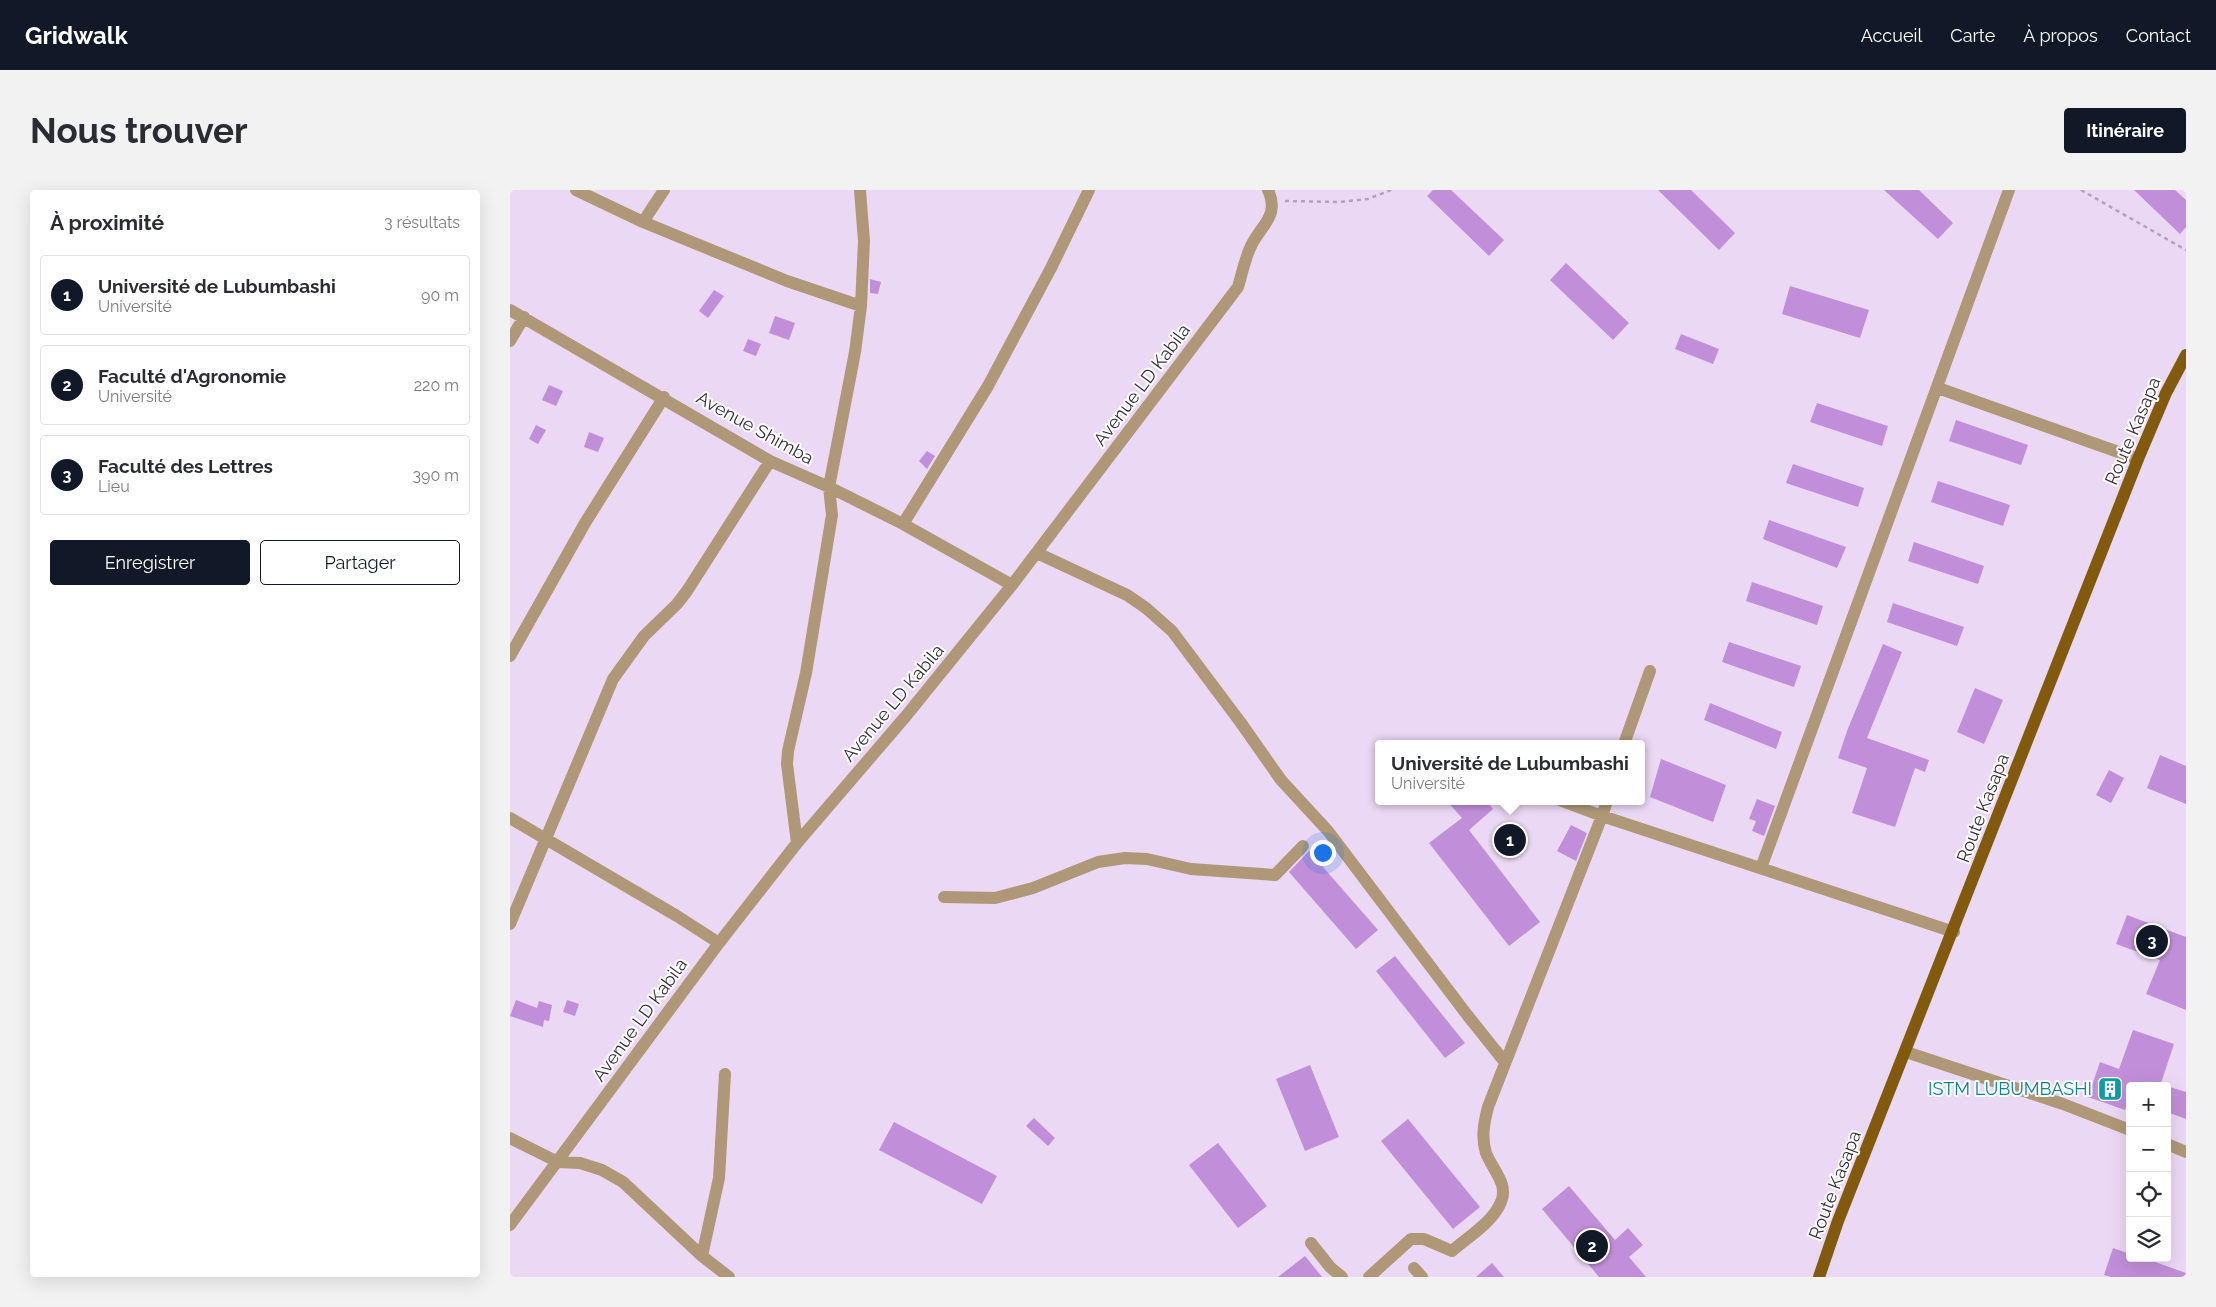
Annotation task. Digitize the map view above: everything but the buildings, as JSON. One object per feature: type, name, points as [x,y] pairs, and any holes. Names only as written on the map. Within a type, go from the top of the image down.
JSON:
[{"type":"main road","name":"Route Kasapa","points":[[1819,1277],[1838,1222],[1954,932],[2138,459],[2166,393],[2186,355]]},
{"type":"street","points":[[576,190],[643,222],[786,280],[861,306]]},
{"type":"street","points":[[643,222],[664,190]]},
{"type":"street","points":[[797,843],[787,758],[806,672],[832,515],[829,487],[848,396],[861,306],[864,241],[860,190]]},
{"type":"street","points":[[903,524],[988,386],[1051,268],[1089,190]]},
{"type":"street","points":[[1761,868],[2009,190]]},
{"type":"street","name":"Avenue LD Kabila","points":[[510,1224],[558,1162],[719,942],[797,843],[906,716],[1012,585],[1238,287],[1251,246],[1270,215],[1271,196]]},
{"type":"street","name":"Avenue Shimba","points":[[510,310],[664,397],[770,460],[903,524],[1012,585]]},
{"type":"street","points":[[510,341],[524,317]]},
{"type":"street","points":[[1938,388],[2138,459]]},
{"type":"street","points":[[510,656],[581,531],[664,397]]},
{"type":"street","points":[[510,924],[613,680],[644,636],[688,591],[770,460]]},
{"type":"street","points":[[1037,553],[1127,595],[1146,608],[1172,631],[1242,723],[1281,780],[1328,831],[1504,1061]]},
{"type":"street","points":[[1625,740],[1650,671]]},
{"type":"street","points":[[1573,805],[1954,932]]},
{"type":"street","points":[[1369,1277],[1412,1239],[1424,1239],[1452,1251],[1490,1218],[1502,1202],[1502,1182],[1486,1154],[1483,1136],[1488,1107],[1504,1061],[1606,805]]},
{"type":"street","points":[[510,818],[719,942]]},
{"type":"street","points":[[944,898],[995,898],[1033,888],[1098,862],[1125,858],[1147,859],[1190,869],[1275,875],[1303,846]]},
{"type":"street","points":[[1906,1052],[2063,1104],[2126,1128]]},
{"type":"street","points":[[702,1256],[719,1178],[725,1074]]},
{"type":"street","points":[[510,1138],[558,1162],[587,1165],[602,1170],[623,1182],[702,1256],[729,1277]]},
{"type":"street","points":[[2171,1146],[2186,1152]]},
{"type":"street","points":[[1310,1243],[1330,1267],[1342,1277]]},
{"type":"path","points":[[1271,196],[1339,202],[1368,199],[1391,190]]},
{"type":"path","points":[[2081,190],[2186,250]]},
{"type":"place","name":"Université de Lubumbashi","points":[[1510,840]]},
{"type":"place","name":"Faculté des Lettres","points":[[2152,941]]},
{"type":"place","name":"ISTM LUBUMBASHI","points":[[2110,1089]]},
{"type":"place","name":"Faculté d'Agronomie","points":[[1592,1246]]}]
